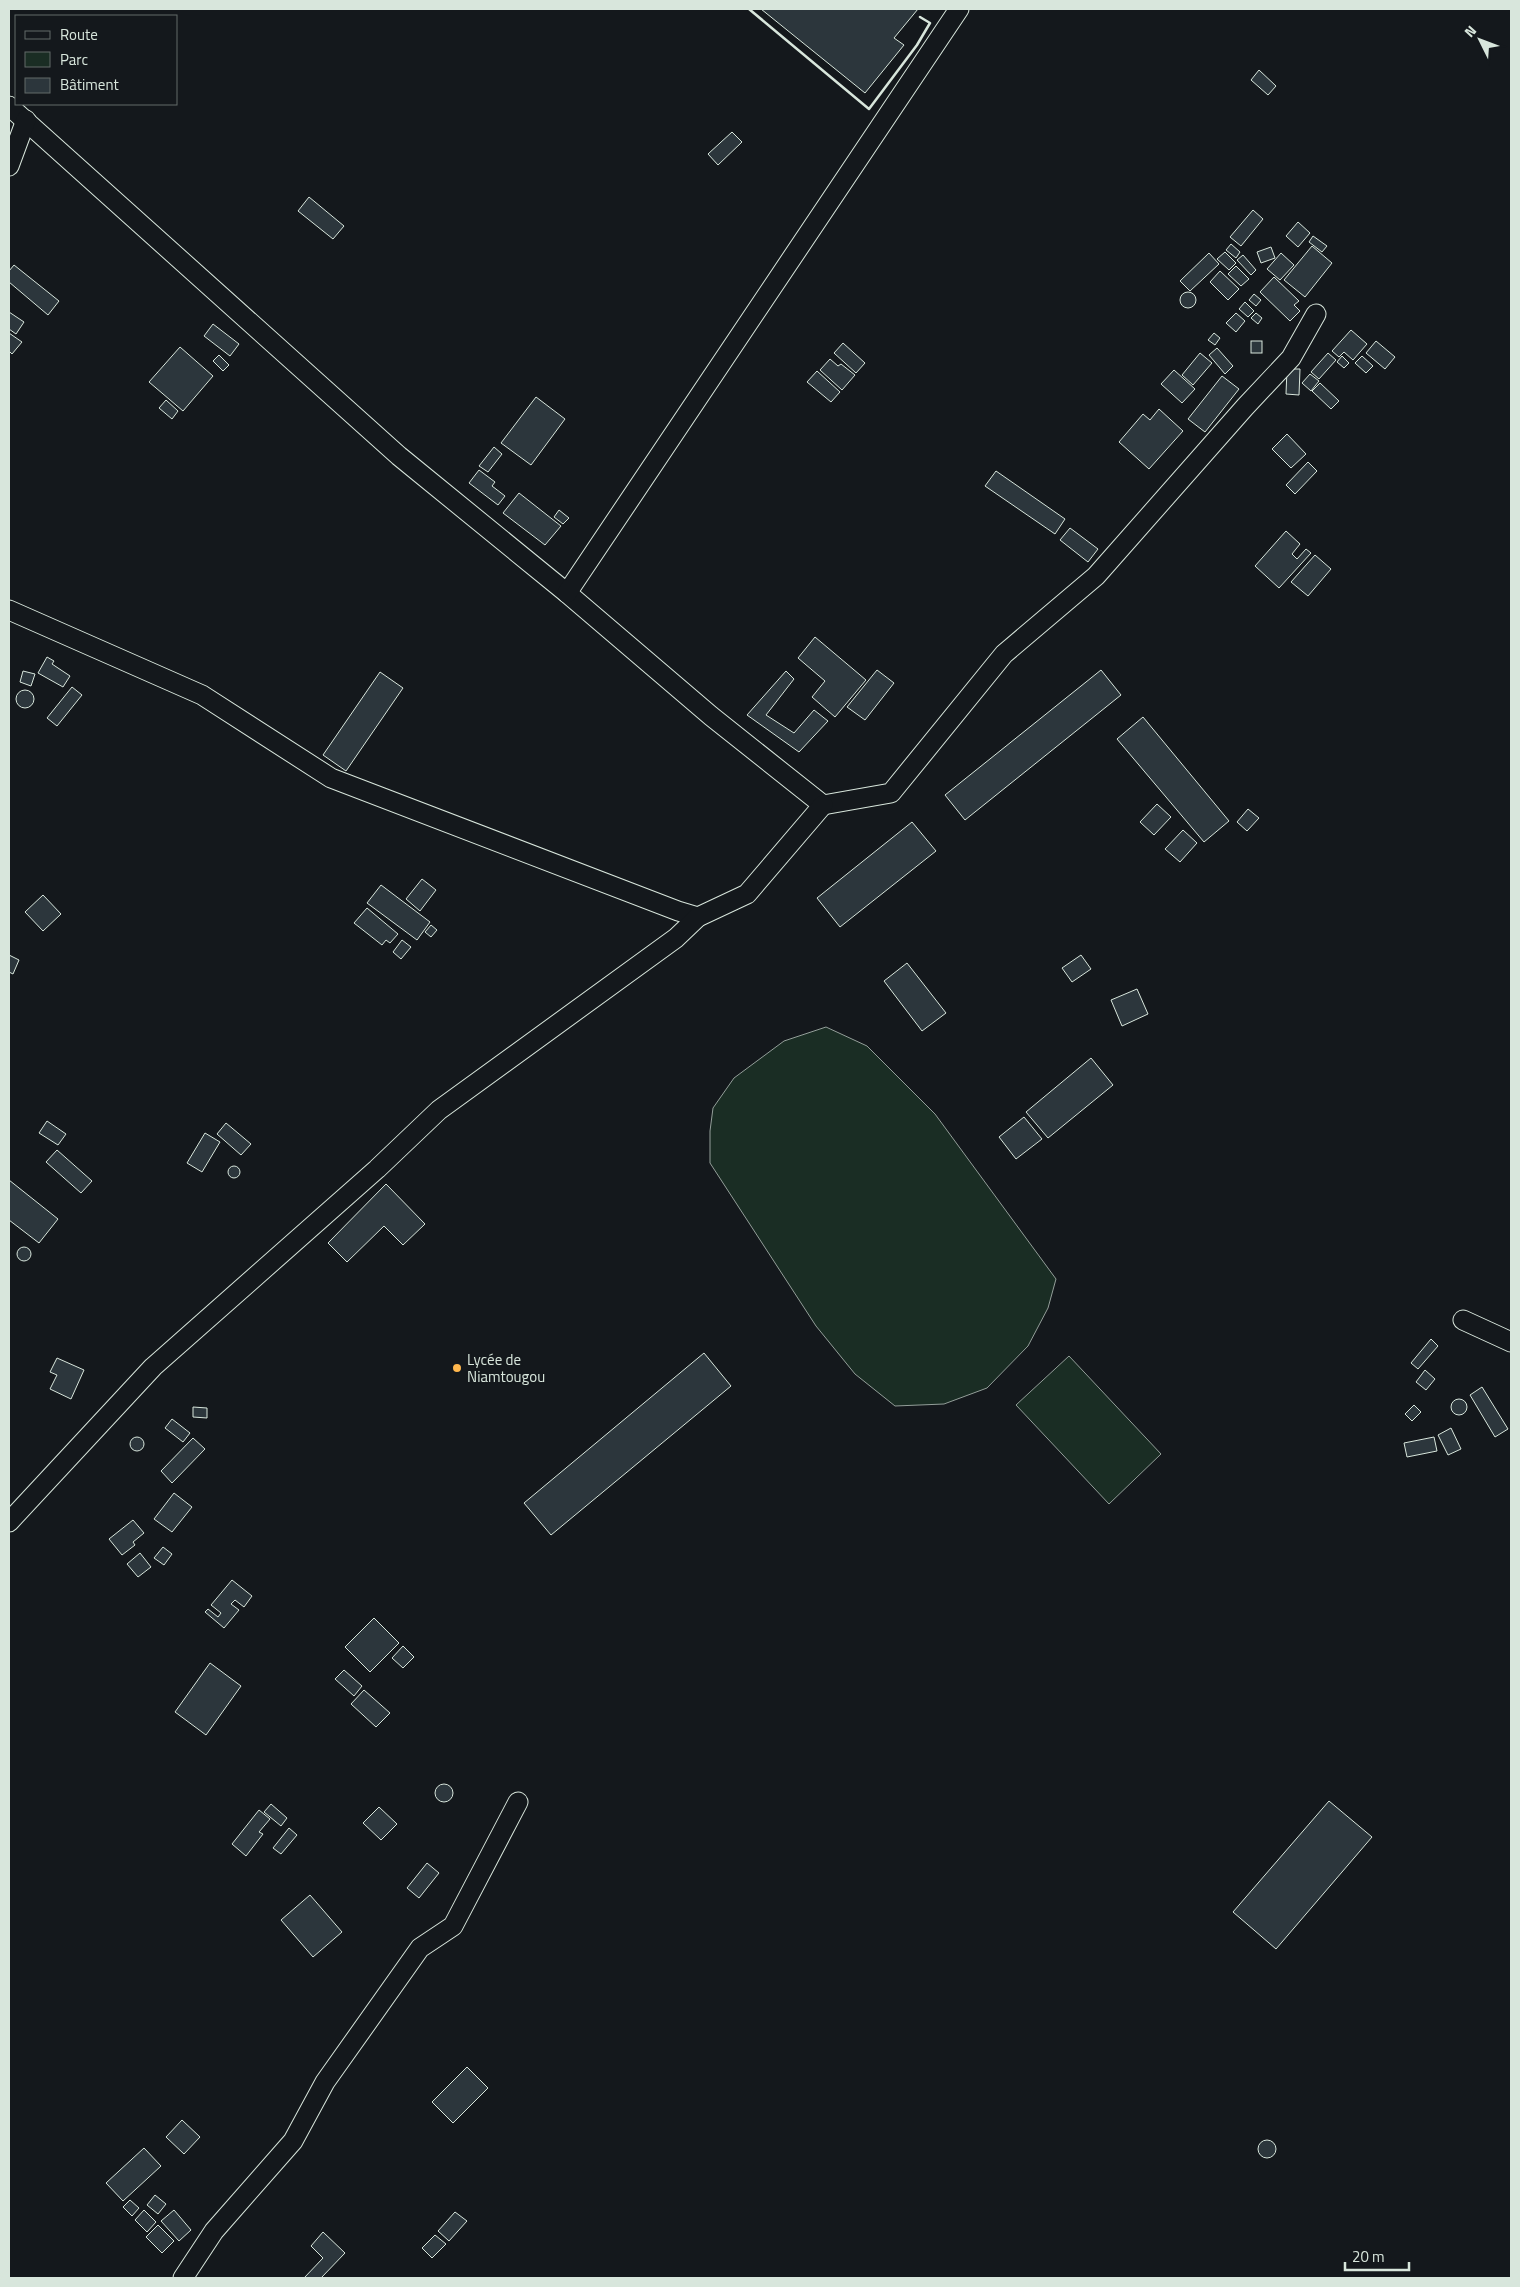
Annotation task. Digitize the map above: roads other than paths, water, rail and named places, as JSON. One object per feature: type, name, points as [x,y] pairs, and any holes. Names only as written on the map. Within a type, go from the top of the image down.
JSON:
[{"type":"street","points":[[567,593],[959,9]]},
{"type":"street","points":[[9,106],[399,456],[567,593],[711,716],[823,805]]},
{"type":"street","points":[[9,166],[26,120]]},
{"type":"street","points":[[9,1522],[153,1367],[377,1169],[439,1110],[676,938],[698,917],[747,894],[823,805],[891,793],[1004,654],[1096,576],[1245,407],[1291,358],[1316,314]]},
{"type":"street","points":[[9,610],[202,695],[331,778],[698,917]]},
{"type":"street","points":[[1463,1320],[1511,1342]]},
{"type":"street","points":[[183,2278],[214,2231],[293,2141],[325,2082],[420,1948],[453,1926],[518,1802]]},
{"type":"place","name":"Lycée de Niamtougou","points":[[457,1368]]}]
